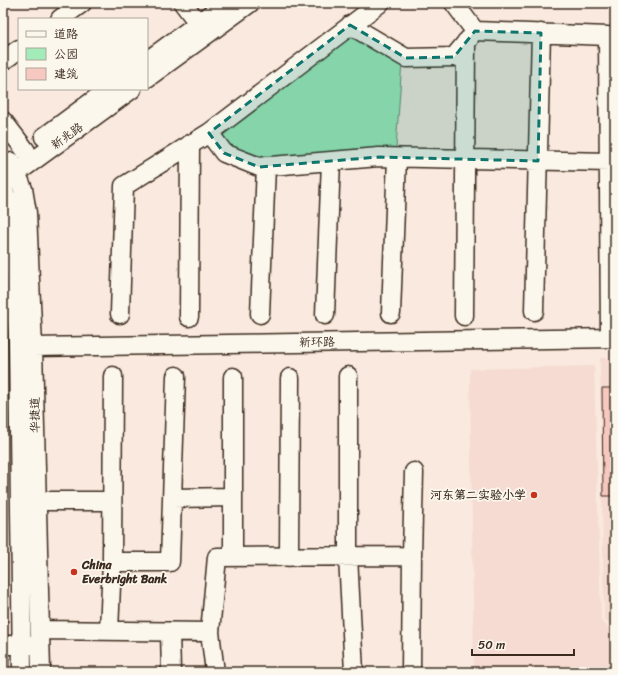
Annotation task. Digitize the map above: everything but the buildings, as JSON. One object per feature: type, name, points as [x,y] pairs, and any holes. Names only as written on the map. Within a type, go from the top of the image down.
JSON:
[{"type":"street","points":[[61,18],[82,3]]},
{"type":"street","points":[[183,3],[198,23]]},
{"type":"street","points":[[148,60],[226,3]]},
{"type":"street","points":[[148,77],[250,3]]},
{"type":"street","points":[[120,314],[124,186],[209,132],[380,3]]},
{"type":"street","points":[[454,3],[471,36],[465,159],[464,316]]},
{"type":"street","points":[[350,25],[406,58],[454,57],[471,36],[541,33],[608,36],[613,338]]},
{"type":"street","points":[[534,311],[541,33]]},
{"type":"street","points":[[3,61],[18,50]]},
{"type":"street","name":"新兆路","points":[[12,167],[108,90]]},
{"type":"street","name":"新兆路","points":[[12,167],[130,90]]},
{"type":"street","name":"华捷道","points":[[3,121],[12,167],[23,189],[27,212],[26,347],[19,377],[22,672]]},
{"type":"street","points":[[209,132],[224,153],[259,167],[379,157],[609,162]]},
{"type":"street","points":[[189,317],[190,144]]},
{"type":"street","points":[[391,313],[398,158]]},
{"type":"street","points":[[325,314],[330,161]]},
{"type":"street","points":[[260,314],[266,166]]},
{"type":"street","name":"华捷道","points":[[3,187],[12,217],[26,347],[37,501],[42,672]]},
{"type":"street","name":"新环路","points":[[26,347],[613,338]]},
{"type":"street","points":[[109,631],[112,562],[113,376]]},
{"type":"street","points":[[112,562],[170,562],[176,376]]},
{"type":"street","points":[[348,376],[348,556],[354,672]]},
{"type":"street","points":[[3,386],[19,377]]},
{"type":"street","points":[[233,377],[233,557]]},
{"type":"street","points":[[289,557],[290,378]]},
{"type":"street","points":[[411,672],[414,472]]},
{"type":"street","points":[[172,498],[233,497]]},
{"type":"street","points":[[37,501],[112,500]]},
{"type":"street","points":[[215,672],[210,632],[217,557],[412,556]]},
{"type":"street","points":[[3,645],[22,646],[41,638],[109,631],[210,632]]},
{"type":"street","points":[[170,632],[171,672]]},
{"type":"highlighted area","points":[[350,25],[406,58],[454,57],[475,31],[541,33],[538,161],[379,157],[259,167],[224,153],[209,133]]},
{"type":"shaded area","points":[[600,358],[615,358],[615,627],[604,619]]},
{"type":"shaded area","name":"河东第二实验小学","points":[[594,366],[601,621],[615,632],[615,672],[474,672],[470,369]]},
{"type":"green space","points":[[346,29],[402,61],[396,148],[266,158],[229,145],[215,123]]},
{"type":"place","name":"河东第二实验小学","points":[[534,495]]},
{"type":"place","name":"China Everbright Bank","points":[[74,572]]}]
